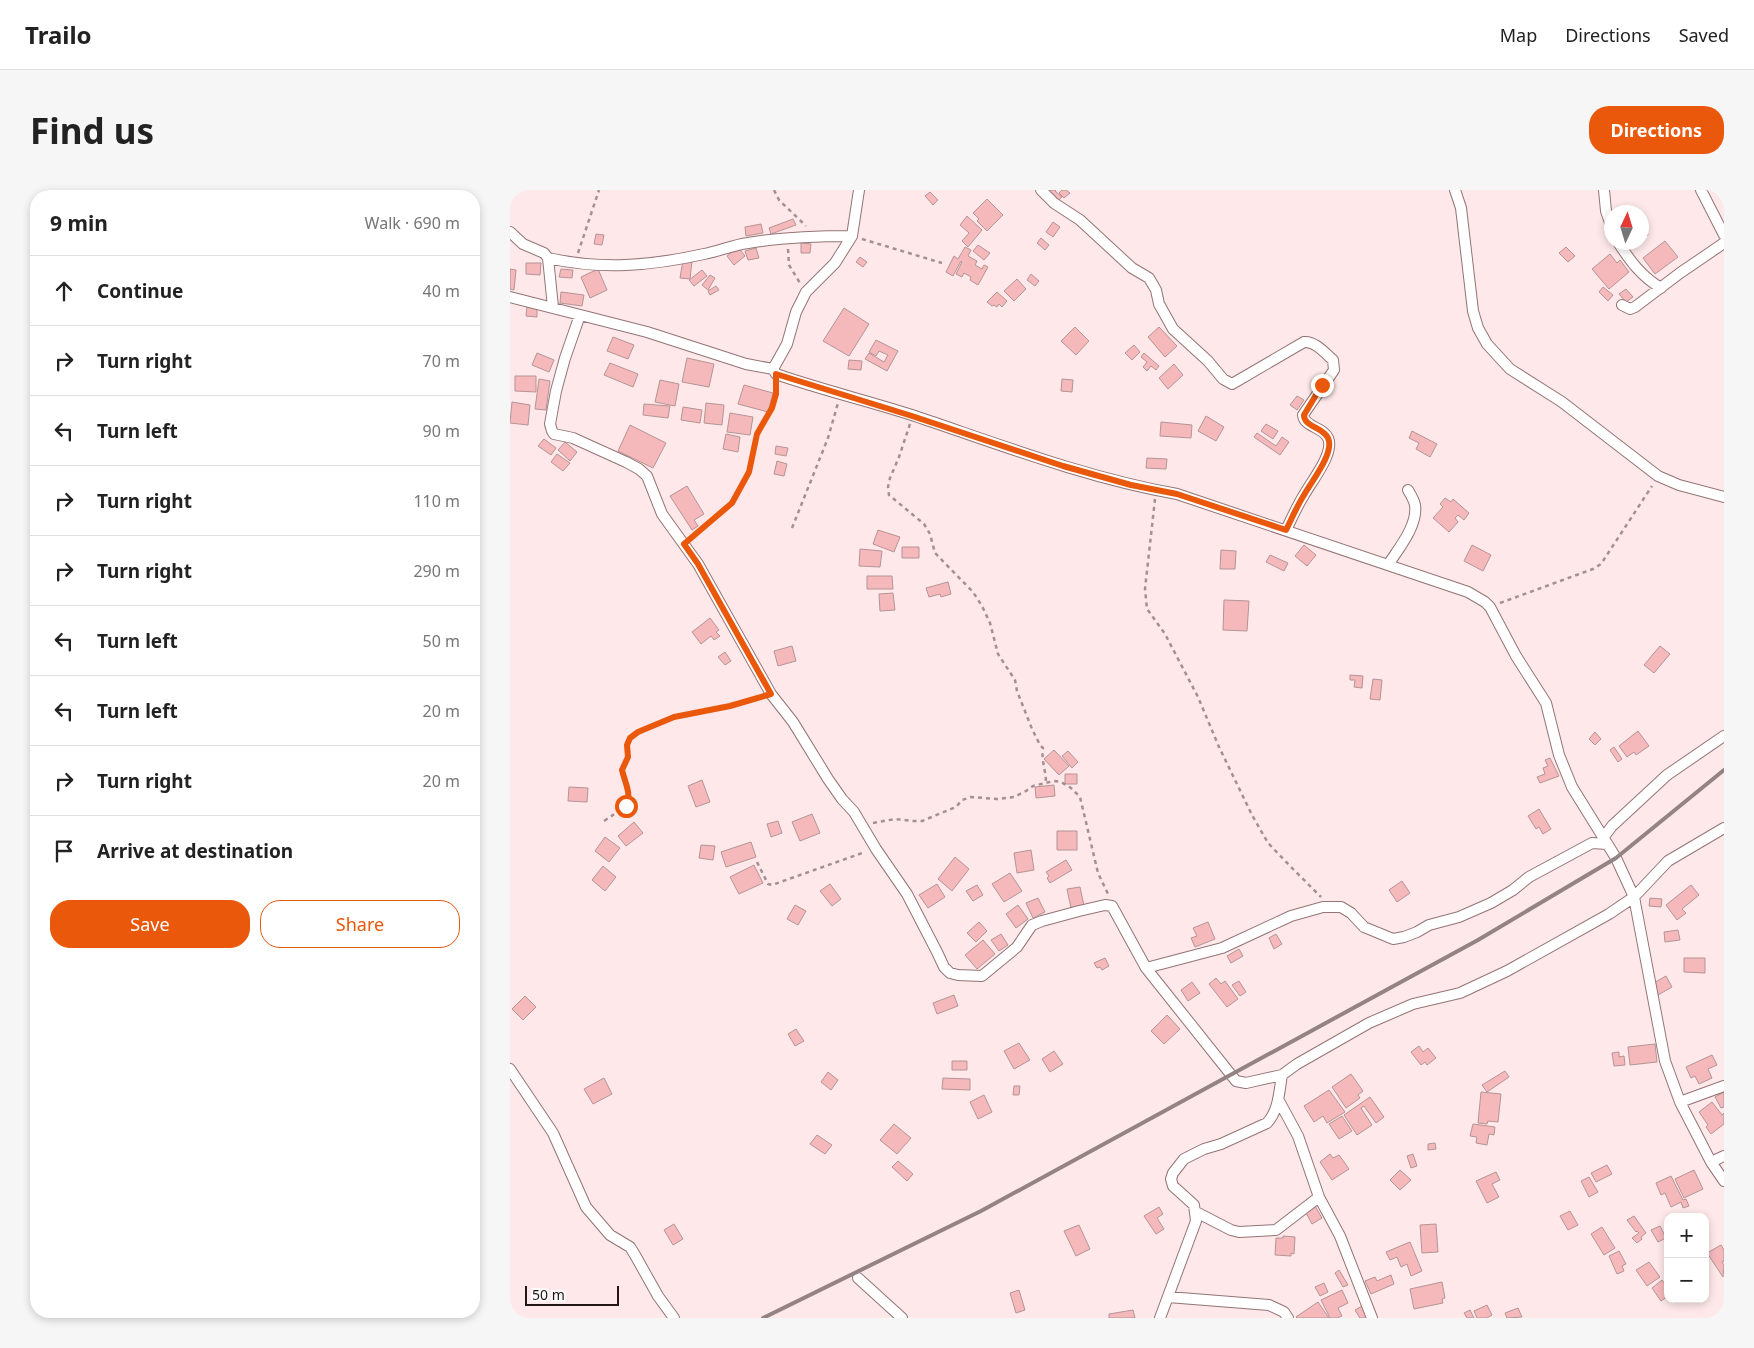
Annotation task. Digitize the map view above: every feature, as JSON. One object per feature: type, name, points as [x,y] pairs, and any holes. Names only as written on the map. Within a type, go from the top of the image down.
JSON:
[{"type":"street","points":[[775,371],[775,363],[787,344],[796,312],[806,292],[835,263],[852,236],[859,190]]},
{"type":"street","points":[[1041,190],[1054,203],[1080,220],[1132,268],[1148,278],[1156,290],[1158,304],[1173,329],[1208,361],[1226,382],[1232,384],[1304,342],[1315,344],[1333,360],[1334,370],[1303,418],[1322,431],[1328,438],[1329,444],[1326,455],[1323,464],[1286,530]]},
{"type":"street","points":[[1456,190],[1461,208],[1473,311],[1478,328],[1487,344],[1510,368],[1562,402],[1658,476],[1679,485],[1724,497]]},
{"type":"street","points":[[1604,190],[1605,205]]},
{"type":"street","points":[[1701,190],[1724,235]]},
{"type":"street","points":[[510,232],[523,244],[544,253],[548,258],[553,307]]},
{"type":"street","points":[[548,258],[574,264],[604,266],[646,265],[704,254],[747,243],[816,236],[852,236]]},
{"type":"street","points":[[1622,305],[1630,309],[1635,307],[1724,243]]},
{"type":"street","points":[[1623,250],[1641,273],[1661,288]]},
{"type":"street","points":[[510,297],[647,332],[746,364],[775,371],[1063,466],[1177,494],[1468,592],[1485,602],[1490,607],[1516,656],[1546,703],[1559,755],[1572,787],[1616,858],[1634,897],[1665,1061],[1680,1102],[1724,1181]]},
{"type":"street","points":[[580,315],[556,391],[550,424],[552,431],[554,434],[574,438],[639,469],[650,481],[662,514],[698,564],[771,694],[793,722],[828,779],[854,812],[876,849],[907,894],[944,967],[950,973],[958,976],[982,976],[1018,947],[1032,925],[1079,910],[1112,906],[1146,968],[1236,1081],[1246,1083],[1282,1075],[1297,1064],[1369,1023],[1413,1004],[1460,992],[1507,971],[1609,914],[1634,897],[1668,860],[1724,828]]},
{"type":"street","points":[[1388,565],[1404,540],[1414,518],[1415,504],[1408,490]]},
{"type":"street","points":[[1605,841],[1612,826],[1667,776],[1724,736]]},
{"type":"street","points":[[1146,968],[1222,948],[1291,916],[1323,907],[1341,907],[1351,913],[1364,927],[1393,939],[1404,937],[1429,925],[1459,917],[1491,903],[1529,878],[1592,843],[1605,841]]},
{"type":"street","points":[[510,1070],[554,1133],[586,1207],[610,1235],[630,1247],[636,1254],[658,1296],[674,1318]]},
{"type":"street","points":[[1160,1318],[1196,1221],[1194,1205],[1174,1186],[1171,1179],[1173,1173],[1184,1159],[1204,1148],[1220,1144],[1267,1123],[1272,1118],[1278,1099],[1282,1075]]},
{"type":"street","points":[[1680,1102],[1724,1086]]},
{"type":"street","points":[[1278,1099],[1298,1136],[1319,1197],[1340,1236],[1372,1318]]},
{"type":"street","points":[[1712,1162],[1724,1156]]},
{"type":"street","points":[[1196,1212],[1239,1232],[1276,1230],[1319,1197]]},
{"type":"street","points":[[858,1278],[902,1318]]},
{"type":"street","points":[[1168,1297],[1269,1305],[1284,1312],[1288,1318]]},
{"type":"path","points":[[574,264],[598,190]]},
{"type":"path","points":[[774,190],[779,200],[816,236]]},
{"type":"path","points":[[852,236],[942,264]]},
{"type":"path","points":[[788,238],[788,265],[806,292]]},
{"type":"path","points":[[684,544],[732,503],[749,472],[757,434],[772,408],[776,394],[775,371]]},
{"type":"path","points":[[792,528],[828,438],[841,394]]},
{"type":"path","points":[[912,416],[900,457],[890,478],[889,495],[924,524],[930,534],[934,553],[973,592],[982,606],[990,623],[998,654],[1015,680],[1017,691],[1032,729],[1043,748],[1042,760],[1046,771],[1046,783]]},
{"type":"path","points":[[1490,607],[1593,569],[1601,564],[1658,476]]},
{"type":"path","points":[[1156,490],[1145,589],[1147,609],[1165,634],[1198,697],[1219,747],[1252,815],[1268,842],[1332,907]]},
{"type":"path","points":[[604,821],[626,806],[629,800],[628,789],[622,770],[628,757],[627,745],[630,738],[638,732],[674,717],[730,706],[771,694]]},
{"type":"path","points":[[862,825],[896,819],[922,821],[956,807],[962,800],[971,797],[996,799],[1014,797],[1033,786],[1054,781],[1061,782],[1080,797],[1098,873],[1108,892],[1112,906]]},
{"type":"path","points":[[757,862],[768,884],[772,885],[876,849]]},
{"type":"building","points":[[1046,190],[1056,190],[1062,197],[1057,202]]},
{"type":"building","points":[[1062,190],[1070,193],[1064,198],[1059,193]]},
{"type":"building","points":[[930,192],[938,200],[933,205],[925,196]]},
{"type":"building","points":[[987,199],[1003,215],[987,231],[977,221],[979,219],[973,213]]},
{"type":"building","points":[[967,216],[982,230],[968,247],[962,241],[969,233],[960,225]]},
{"type":"building","points":[[793,219],[796,225],[771,234],[769,228]]},
{"type":"building","points":[[1053,222],[1060,227],[1053,237],[1046,232]]},
{"type":"building","points":[[761,224],[763,233],[746,236],[745,227]]},
{"type":"building","points":[[596,234],[604,235],[602,245],[594,244]]},
{"type":"building","points":[[1041,238],[1049,245],[1045,250],[1037,243]]},
{"type":"building","points":[[1665,241],[1678,257],[1655,274],[1643,258]]},
{"type":"building","points":[[801,243],[811,244],[810,253],[801,253]]},
{"type":"building","points":[[978,245],[990,253],[984,260],[973,251]]},
{"type":"building","points":[[738,247],[745,256],[734,265],[727,256]]},
{"type":"building","points":[[965,247],[971,250],[968,256],[977,261],[975,265],[982,269],[984,265],[988,267],[978,285],[970,280],[971,277],[964,273],[962,277],[956,274],[961,261],[953,276],[946,272],[954,256],[958,259]]},
{"type":"building","points":[[1566,247],[1575,256],[1568,262],[1559,253]]},
{"type":"building","points":[[756,248],[759,258],[748,260],[745,251]]},
{"type":"building","points":[[1610,254],[1617,263],[1620,260],[1629,272],[1609,289],[1592,269]]},
{"type":"building","points":[[860,257],[867,262],[863,267],[856,262]]},
{"type":"building","points":[[683,260],[692,261],[690,279],[680,278]]},
{"type":"building","points":[[526,263],[541,263],[540,275],[526,274]]},
{"type":"building","points":[[510,269],[516,270],[514,290],[510,289]]},
{"type":"building","points":[[561,269],[573,270],[572,278],[559,277]]},
{"type":"building","points":[[598,269],[607,290],[590,298],[581,277]]},
{"type":"building","points":[[702,270],[707,276],[694,286],[689,280]]},
{"type":"building","points":[[1031,274],[1039,281],[1035,286],[1027,280]]},
{"type":"building","points":[[710,275],[715,278],[708,290],[702,285]]},
{"type":"building","points":[[1017,279],[1026,289],[1014,301],[1004,291]]},
{"type":"building","points":[[716,286],[719,290],[710,295],[708,291]]},
{"type":"building","points":[[1603,287],[1613,295],[1608,301],[1599,292]]},
{"type":"building","points":[[1626,289],[1633,297],[1626,302],[1619,294]]},
{"type":"building","points":[[561,292],[584,295],[582,306],[560,303]]},
{"type":"building","points":[[997,292],[1007,301],[1002,307],[999,304],[997,307],[992,306],[987,302]]},
{"type":"building","points":[[527,306],[537,307],[537,317],[526,316]]},
{"type":"building","points":[[844,308],[869,324],[849,356],[823,341]]},
{"type":"building","points":[[1075,327],[1089,341],[1076,355],[1061,341]]},
{"type":"building","points":[[1159,327],[1177,346],[1165,357],[1148,337]]},
{"type":"building","points":[[613,337],[634,345],[628,359],[607,351]]},
{"type":"building","points":[[876,340],[898,351],[887,371],[865,359],[869,353],[884,362],[888,355],[879,351],[876,356],[869,352]]},
{"type":"building","points":[[1134,345],[1140,352],[1132,360],[1125,353]]},
{"type":"building","points":[[537,353],[554,360],[549,372],[532,365]]},
{"type":"building","points":[[1144,353],[1159,366],[1156,370],[1151,366],[1147,371],[1143,367],[1147,362],[1141,357]]},
{"type":"building","points":[[687,358],[714,364],[709,387],[682,382]]},
{"type":"building","points":[[849,360],[862,361],[861,370],[848,369]]},
{"type":"building","points":[[610,363],[638,374],[633,387],[604,375]]},
{"type":"building","points":[[1174,364],[1183,375],[1168,389],[1159,378]]},
{"type":"building","points":[[515,376],[536,376],[536,392],[515,391]]},
{"type":"building","points":[[539,379],[550,381],[546,410],[535,409]]},
{"type":"building","points":[[1062,379],[1073,380],[1072,392],[1061,391]]},
{"type":"building","points":[[660,380],[679,384],[675,406],[655,402]]},
{"type":"building","points":[[744,385],[773,393],[768,412],[738,404]]},
{"type":"building","points":[[1297,396],[1304,400],[1297,410],[1290,405]]},
{"type":"building","points":[[512,402],[530,405],[528,425],[510,423]]},
{"type":"building","points":[[706,403],[724,405],[722,425],[704,423]]},
{"type":"building","points":[[644,404],[670,406],[668,418],[643,415]]},
{"type":"building","points":[[683,407],[702,410],[700,423],[681,420]]},
{"type":"building","points":[[730,413],[753,417],[750,435],[727,432]]},
{"type":"building","points":[[1206,416],[1224,427],[1216,441],[1198,431]]},
{"type":"building","points":[[1161,422],[1192,425],[1191,438],[1160,436]]},
{"type":"building","points":[[1266,424],[1278,431],[1273,439],[1261,431]]},
{"type":"building","points":[[630,425],[666,443],[653,468],[618,451]]},
{"type":"building","points":[[1412,431],[1437,444],[1430,457],[1416,449],[1419,443],[1409,438]]},
{"type":"building","points":[[1257,433],[1276,446],[1282,437],[1289,442],[1280,455],[1254,437]]},
{"type":"building","points":[[726,434],[740,437],[738,452],[723,449]]},
{"type":"building","points":[[544,439],[556,448],[551,455],[538,446]]},
{"type":"building","points":[[565,442],[577,452],[570,461],[558,450]]},
{"type":"building","points":[[776,446],[788,448],[786,456],[775,454]]},
{"type":"building","points":[[557,454],[570,463],[563,471],[551,462]]},
{"type":"building","points":[[1147,458],[1167,459],[1166,469],[1146,468]]},
{"type":"building","points":[[777,461],[787,464],[784,476],[774,474]]},
{"type":"building","points":[[687,486],[704,514],[694,520],[698,526],[692,530],[670,496]]},
{"type":"building","points":[[1445,498],[1451,502],[1453,499],[1469,513],[1464,520],[1458,515],[1455,518],[1458,522],[1449,532],[1433,518],[1443,507],[1440,504]]},
{"type":"building","points":[[878,530],[900,537],[894,552],[873,544]]},
{"type":"building","points":[[1304,545],[1316,555],[1307,566],[1295,556]]},
{"type":"building","points":[[1472,545],[1491,555],[1483,571],[1464,561]]},
{"type":"building","points":[[902,547],[919,547],[919,558],[902,558]]},
{"type":"building","points":[[860,549],[882,551],[880,567],[859,566]]},
{"type":"building","points":[[1221,550],[1236,551],[1235,569],[1220,569]]},
{"type":"building","points":[[1270,555],[1288,563],[1284,571],[1266,562]]},
{"type":"building","points":[[867,576],[892,576],[893,589],[867,589]]},
{"type":"building","points":[[948,582],[951,594],[941,597],[940,594],[929,597],[926,588]]},
{"type":"building","points":[[893,593],[895,610],[880,611],[879,594]]},
{"type":"building","points":[[1224,600],[1249,601],[1247,631],[1223,630]]},
{"type":"building","points":[[710,618],[719,630],[716,632],[720,636],[714,640],[711,636],[701,644],[692,632]]},
{"type":"building","points":[[792,646],[796,661],[778,666],[774,651]]},
{"type":"building","points":[[1660,646],[1670,654],[1654,673],[1644,665]]},
{"type":"building","points":[[725,652],[731,661],[725,665],[718,657]]},
{"type":"building","points":[[1350,675],[1363,676],[1362,688],[1354,687],[1355,680],[1350,680]]},
{"type":"building","points":[[1373,679],[1382,680],[1380,700],[1370,699]]},
{"type":"building","points":[[1638,731],[1649,746],[1636,755],[1634,752],[1627,757],[1619,746]]},
{"type":"building","points":[[1595,732],[1601,739],[1595,745],[1589,739]]},
{"type":"building","points":[[1614,747],[1622,759],[1618,762],[1610,750]]},
{"type":"building","points":[[1054,750],[1069,766],[1059,775],[1044,759]]},
{"type":"building","points":[[1068,751],[1078,762],[1072,768],[1062,756]]},
{"type":"building","points":[[1550,758],[1559,776],[1540,783],[1537,777],[1545,774],[1543,768],[1548,766],[1545,760]]},
{"type":"building","points":[[1065,774],[1077,774],[1077,784],[1065,784]]},
{"type":"building","points":[[702,780],[710,802],[696,807],[688,786]]},
{"type":"building","points":[[1054,785],[1055,796],[1036,798],[1035,787]]},
{"type":"building","points":[[569,787],[588,788],[587,802],[568,801]]},
{"type":"building","points":[[1539,809],[1551,829],[1543,834],[1539,827],[1536,829],[1528,816]]},
{"type":"building","points":[[812,814],[820,833],[800,841],[792,822]]},
{"type":"building","points":[[778,821],[782,833],[771,837],[767,824]]},
{"type":"building","points":[[634,822],[643,833],[626,846],[618,836]]},
{"type":"building","points":[[1057,831],[1077,831],[1077,850],[1057,850]]},
{"type":"building","points":[[605,837],[620,848],[609,862],[595,851]]},
{"type":"building","points":[[751,842],[756,857],[726,867],[721,852]]},
{"type":"building","points":[[701,845],[715,846],[713,860],[699,858]]},
{"type":"building","points":[[1031,850],[1034,870],[1017,873],[1014,853]]},
{"type":"building","points":[[955,857],[969,869],[952,891],[938,879]]},
{"type":"building","points":[[1066,860],[1072,870],[1050,883],[1046,872]]},
{"type":"building","points":[[754,865],[763,883],[739,894],[730,877]]},
{"type":"building","points":[[603,866],[616,877],[605,891],[592,880]]},
{"type":"building","points":[[1010,873],[1022,891],[1004,902],[992,884]]},
{"type":"building","points":[[1402,881],[1410,893],[1397,902],[1389,890]]},
{"type":"building","points":[[830,884],[841,899],[832,906],[820,891]]},
{"type":"building","points":[[937,884],[945,897],[928,908],[919,895]]},
{"type":"building","points":[[977,885],[983,895],[973,901],[966,891]]},
{"type":"building","points":[[1691,885],[1699,895],[1682,909],[1686,913],[1677,920],[1666,905]]},
{"type":"building","points":[[1080,887],[1084,906],[1071,908],[1067,889]]},
{"type":"building","points":[[1038,898],[1045,912],[1033,918],[1026,903]]},
{"type":"building","points":[[1650,898],[1662,899],[1661,907],[1649,906]]},
{"type":"building","points":[[795,905],[806,911],[798,925],[787,919]]},
{"type":"building","points":[[1018,905],[1028,919],[1016,928],[1006,914]]},
{"type":"building","points":[[979,922],[987,931],[976,942],[967,933]]},
{"type":"building","points":[[1208,922],[1215,939],[1195,947],[1191,938],[1197,936],[1193,928]]},
{"type":"building","points":[[1678,930],[1680,940],[1665,942],[1664,932]]},
{"type":"building","points":[[1001,934],[1008,945],[999,951],[991,940]]},
{"type":"building","points":[[1276,934],[1282,944],[1274,949],[1269,938]]},
{"type":"building","points":[[983,940],[995,954],[977,969],[965,955]]},
{"type":"building","points":[[1239,949],[1243,956],[1231,963],[1227,956]]},
{"type":"building","points":[[1105,958],[1109,966],[1102,970],[1100,967],[1097,968],[1094,963]]},
{"type":"building","points":[[1684,958],[1705,958],[1705,973],[1684,972]]},
{"type":"building","points":[[1666,976],[1672,987],[1658,995],[1652,984]]},
{"type":"building","points":[[1216,978],[1221,984],[1225,981],[1238,999],[1227,1007],[1209,984]]},
{"type":"building","points":[[1239,981],[1246,992],[1240,996],[1232,985]]},
{"type":"building","points":[[1192,982],[1200,993],[1188,1001],[1181,990]]},
{"type":"building","points":[[954,995],[958,1006],[937,1014],[933,1003]]},
{"type":"building","points":[[525,996],[536,1007],[523,1020],[512,1009]]},
{"type":"building","points":[[1167,1015],[1180,1029],[1164,1044],[1151,1031]]},
{"type":"building","points":[[796,1029],[804,1041],[795,1046],[788,1034]]},
{"type":"building","points":[[1019,1043],[1030,1060],[1014,1069],[1004,1051]]},
{"type":"building","points":[[1655,1044],[1657,1062],[1630,1065],[1628,1047]]},
{"type":"building","points":[[1419,1046],[1423,1052],[1428,1048],[1436,1058],[1427,1065],[1425,1062],[1421,1065],[1411,1052]]},
{"type":"building","points":[[1054,1051],[1063,1064],[1050,1072],[1042,1059]]},
{"type":"building","points":[[1619,1052],[1619,1057],[1624,1056],[1625,1065],[1614,1066],[1612,1053]]},
{"type":"building","points":[[1712,1055],[1717,1065],[1708,1069],[1712,1078],[1699,1084],[1695,1076],[1691,1078],[1686,1067]]},
{"type":"building","points":[[952,1061],[967,1061],[967,1070],[952,1070]]},
{"type":"building","points":[[1505,1071],[1509,1077],[1487,1092],[1482,1085]]},
{"type":"building","points":[[828,1072],[838,1080],[831,1090],[821,1082]]},
{"type":"building","points":[[1351,1074],[1363,1091],[1358,1095],[1360,1098],[1346,1108],[1332,1087]]},
{"type":"building","points":[[604,1078],[612,1094],[593,1104],[584,1089]]},
{"type":"building","points":[[943,1078],[970,1079],[970,1090],[942,1089]]},
{"type":"building","points":[[1014,1086],[1020,1086],[1019,1095],[1013,1095]]},
{"type":"building","points":[[1329,1090],[1345,1112],[1327,1123],[1323,1116],[1314,1122],[1304,1106]]},
{"type":"building","points":[[1481,1092],[1501,1094],[1498,1122],[1478,1123]]},
{"type":"building","points":[[1724,1092],[1724,1107],[1721,1108],[1715,1097]]},
{"type":"building","points":[[984,1095],[992,1112],[978,1119],[970,1102]]},
{"type":"building","points":[[1370,1097],[1384,1117],[1376,1123],[1364,1106],[1361,1108],[1372,1125],[1357,1135],[1344,1115]]},
{"type":"building","points":[[1712,1102],[1722,1115],[1724,1113],[1724,1124],[1711,1134],[1706,1127],[1708,1125],[1699,1112]]},
{"type":"building","points":[[1342,1116],[1352,1131],[1339,1139],[1329,1124]]},
{"type":"building","points":[[894,1124],[911,1138],[897,1154],[880,1140]]},
{"type":"building","points":[[1473,1124],[1495,1127],[1494,1135],[1489,1134],[1487,1145],[1476,1143],[1477,1137],[1470,1136]]},
{"type":"building","points":[[817,1135],[832,1145],[825,1154],[810,1144]]},
{"type":"building","points":[[1435,1143],[1436,1149],[1428,1150],[1428,1144]]},
{"type":"building","points":[[1330,1154],[1333,1158],[1339,1155],[1349,1169],[1332,1180],[1320,1162]]},
{"type":"building","points":[[1413,1154],[1417,1166],[1411,1168],[1407,1156]]},
{"type":"building","points":[[898,1161],[913,1174],[907,1181],[892,1167]]},
{"type":"building","points":[[1607,1165],[1612,1174],[1596,1182],[1591,1173]]},
{"type":"building","points":[[1400,1170],[1411,1180],[1400,1190],[1390,1180]]},
{"type":"building","points":[[1694,1170],[1703,1189],[1684,1198],[1675,1179]]},
{"type":"building","points":[[1496,1172],[1500,1180],[1492,1184],[1499,1197],[1487,1203],[1476,1181]]},
{"type":"building","points":[[1671,1176],[1683,1200],[1686,1199],[1689,1206],[1683,1208],[1681,1202],[1671,1207],[1665,1193],[1661,1195],[1656,1183]]},
{"type":"building","points":[[1589,1177],[1598,1192],[1589,1197],[1581,1181]]},
{"type":"building","points":[[1315,1206],[1322,1218],[1312,1224],[1305,1211]]},
{"type":"building","points":[[1159,1207],[1163,1214],[1157,1218],[1164,1229],[1156,1234],[1144,1216]]},
{"type":"building","points":[[1570,1211],[1578,1225],[1568,1230],[1560,1216]]},
{"type":"building","points":[[1634,1216],[1646,1233],[1637,1243],[1632,1238],[1639,1233],[1636,1232],[1627,1220]]},
{"type":"building","points":[[674,1224],[683,1239],[673,1245],[664,1230]]},
{"type":"building","points":[[1436,1224],[1438,1252],[1422,1253],[1420,1225]]},
{"type":"building","points":[[1079,1225],[1090,1249],[1076,1256],[1064,1231]]},
{"type":"building","points":[[1660,1226],[1664,1239],[1658,1242],[1651,1230]]},
{"type":"building","points":[[1602,1227],[1615,1248],[1604,1255],[1591,1234]]},
{"type":"building","points":[[1283,1236],[1295,1237],[1294,1254],[1291,1253],[1291,1256],[1275,1255],[1276,1238],[1283,1238]]},
{"type":"building","points":[[1410,1242],[1422,1271],[1411,1276],[1407,1264],[1401,1267],[1397,1257],[1390,1260],[1386,1252]]},
{"type":"building","points":[[1721,1245],[1724,1250],[1724,1261],[1722,1262],[1724,1265],[1723,1277],[1709,1256],[1709,1252]]},
{"type":"building","points":[[1619,1251],[1626,1264],[1622,1266],[1624,1271],[1617,1274],[1609,1256]]},
{"type":"building","points":[[1649,1262],[1660,1277],[1647,1286],[1636,1270]]},
{"type":"building","points":[[1339,1270],[1348,1285],[1343,1287],[1335,1273]]},
{"type":"building","points":[[1391,1275],[1394,1284],[1371,1294],[1365,1281],[1375,1277],[1377,1281]]},
{"type":"building","points":[[1662,1280],[1664,1283],[1664,1299],[1661,1301],[1652,1288]]},
{"type":"building","points":[[1442,1282],[1445,1298],[1442,1299],[1443,1303],[1414,1309],[1410,1289]]},
{"type":"building","points":[[1324,1283],[1328,1292],[1320,1296],[1315,1287]]},
{"type":"building","points":[[1019,1290],[1025,1310],[1016,1313],[1010,1293]]},
{"type":"building","points":[[1342,1290],[1348,1303],[1338,1308],[1342,1316],[1330,1318],[1321,1300]]},
{"type":"building","points":[[1318,1302],[1329,1318],[1296,1317]]},
{"type":"building","points":[[1487,1305],[1492,1315],[1487,1318],[1477,1318],[1474,1311]]},
{"type":"building","points":[[1362,1306],[1369,1318],[1360,1318],[1355,1310]]},
{"type":"building","points":[[1518,1308],[1522,1317],[1507,1318],[1505,1313]]},
{"type":"building","points":[[1133,1310],[1135,1318],[1109,1318],[1109,1314]]},
{"type":"building","points":[[1470,1310],[1474,1318],[1467,1318],[1464,1313]]},
{"type":"railway","points":[[763,1318],[981,1211],[1478,940],[1616,858],[1724,770]]},
{"type":"route","points":[[626,806],[629,794],[622,768],[628,757],[627,745],[630,738],[638,732],[674,717],[730,706],[771,694],[698,564],[684,544],[732,503],[749,472],[757,434],[772,408],[776,394],[776,374],[912,416],[1063,466],[1131,485],[1177,494],[1286,530],[1323,464],[1329,444],[1328,438],[1322,431],[1303,418],[1322,385]]}]
